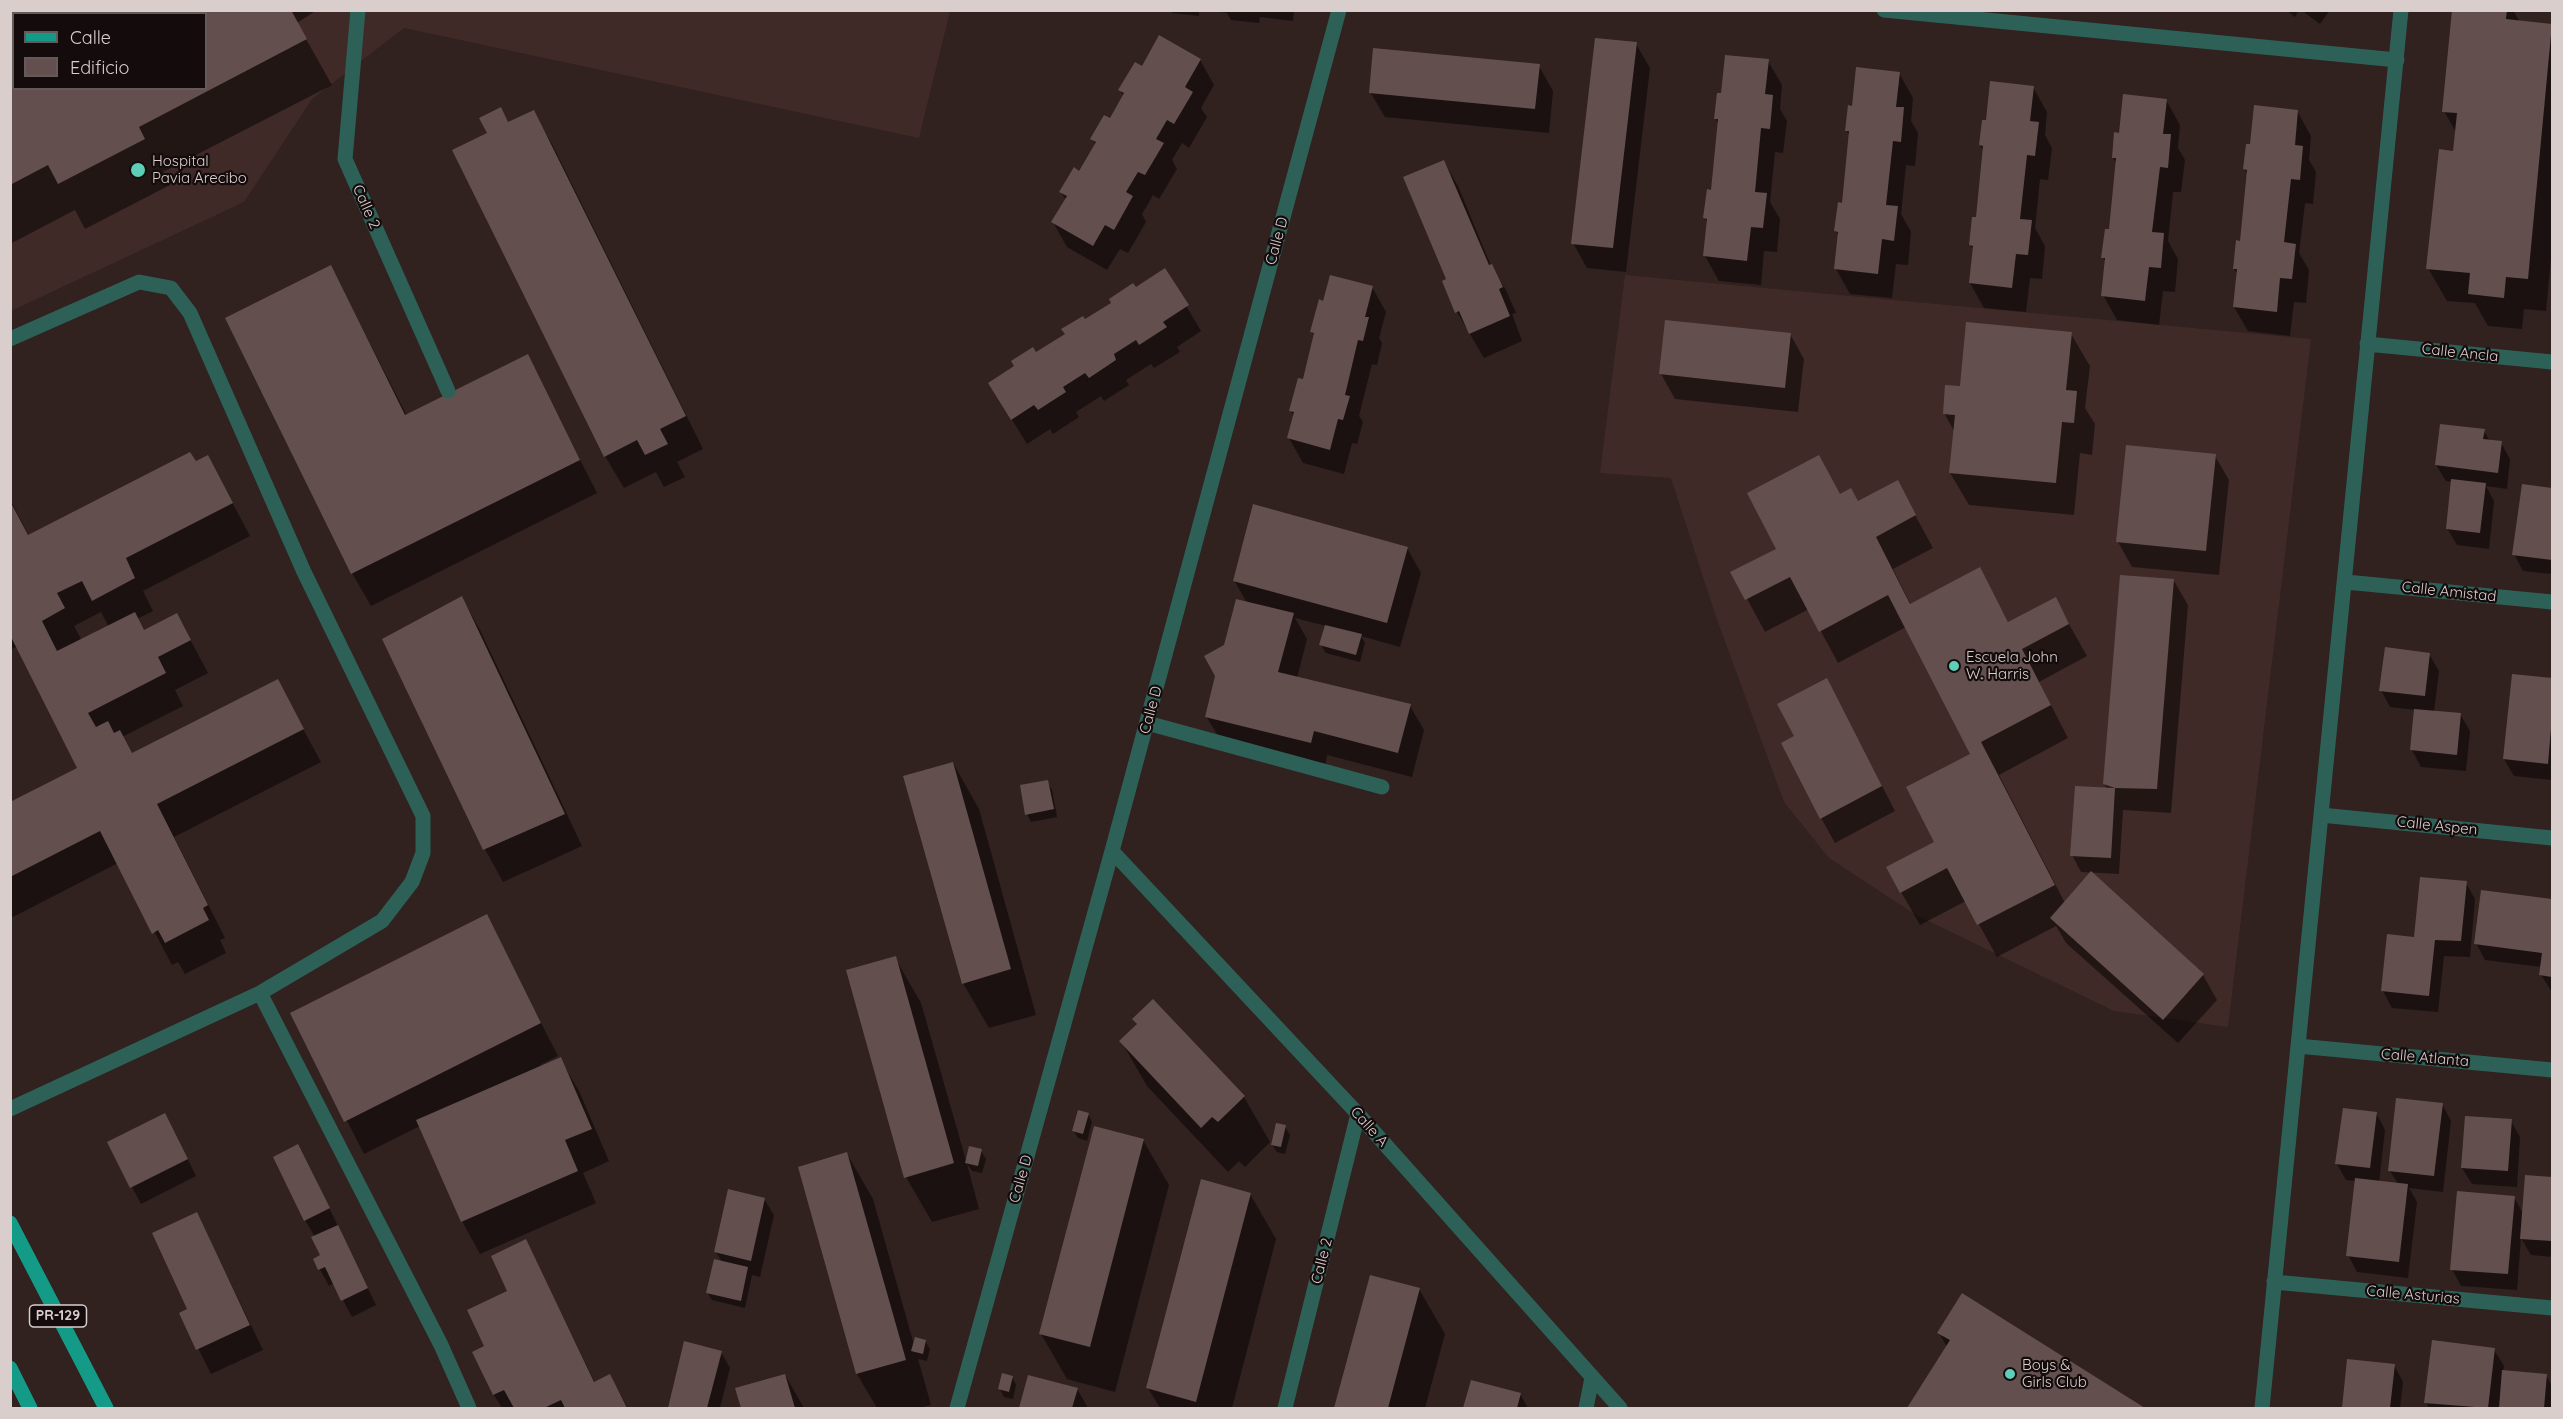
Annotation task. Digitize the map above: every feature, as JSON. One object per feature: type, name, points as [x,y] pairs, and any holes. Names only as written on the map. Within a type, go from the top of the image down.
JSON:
[{"type":"main road","name":"PR-129","points":[[10,1223],[106,1408]]},
{"type":"main road","points":[[10,1368],[30,1408]]},
{"type":"street","name":"Calle 2","points":[[358,10],[345,159],[448,391]]},
{"type":"street","name":"Calle D","points":[[957,1408],[1112,851],[1340,10]]},
{"type":"street","points":[[1884,10],[2397,60]]},
{"type":"street","points":[[2262,1408],[2346,582],[2367,344],[2401,10]]},
{"type":"street","points":[[10,339],[140,282],[171,288],[190,313],[304,572],[423,816],[423,853],[412,882],[382,921],[260,993],[10,1110]]},
{"type":"street","name":"Calle Ancla","points":[[2367,344],[2553,362]]},
{"type":"street","name":"Calle Amistad","points":[[2346,582],[2553,602]]},
{"type":"street","points":[[1147,723],[1382,787]]},
{"type":"street","name":"Calle Aspen","points":[[2321,815],[2553,838]]},
{"type":"street","name":"Calle A","points":[[1112,851],[1358,1114],[1620,1408]]},
{"type":"street","points":[[260,993],[441,1346],[469,1408]]},
{"type":"street","name":"Calle Atlanta","points":[[2298,1046],[2553,1070]]},
{"type":"street","name":"Calle 2","points":[[1285,1408],[1358,1114]]},
{"type":"street","name":"Calle Asturias","points":[[2274,1282],[2553,1308]]},
{"type":"street","points":[[1586,1408],[1592,1378]]},
{"type":"shaded area","name":"Hospital Pavia Arecibo","points":[[10,11],[950,11],[919,138],[404,28],[312,99],[244,202],[11,311]]},
{"type":"shaded area","points":[[1625,275],[2311,339],[2228,1027],[2114,1011],[1916,915],[1829,858],[1784,802],[1715,614],[1671,478],[1600,473]]},
{"type":"building","points":[[10,10],[291,10],[307,39],[139,127],[145,139],[58,184],[48,165],[10,185]]},
{"type":"building","points":[[2452,10],[2507,10],[2506,19],[2552,24],[2528,279],[2506,277],[2504,298],[2468,294],[2470,273],[2426,269],[2439,149],[2453,151],[2457,113],[2442,112]]},
{"type":"building","points":[[1159,35],[1201,59],[1185,87],[1193,92],[1174,124],[1167,120],[1156,139],[1164,143],[1145,175],[1138,172],[1126,192],[1133,196],[1114,230],[1105,225],[1093,246],[1051,222],[1067,196],[1059,192],[1074,167],[1079,171],[1096,142],[1090,139],[1104,115],[1110,118],[1124,93],[1118,90],[1135,62],[1142,66]]},
{"type":"building","points":[[1595,38],[1637,42],[1613,248],[1571,244]]},
{"type":"building","points":[[1373,48],[1540,64],[1535,109],[1369,93]]},
{"type":"building","points":[[1725,55],[1769,59],[1765,94],[1773,95],[1770,129],[1761,128],[1755,192],[1767,193],[1763,228],[1751,227],[1747,261],[1703,256],[1707,219],[1703,218],[1707,189],[1711,190],[1718,119],[1714,119],[1717,93],[1721,93]]},
{"type":"building","points":[[1856,67],[1900,72],[1896,107],[1904,107],[1901,142],[1893,141],[1886,205],[1898,206],[1894,241],[1882,239],[1878,274],[1834,269],[1838,232],[1834,231],[1838,202],[1842,203],[1849,131],[1845,131],[1848,105],[1852,106]]},
{"type":"building","points":[[1990,81],[2034,86],[2030,121],[2039,122],[2035,156],[2027,155],[2020,219],[2032,220],[2028,255],[2016,254],[2012,288],[1969,283],[1973,246],[1969,245],[1972,217],[1976,217],[1983,146],[1979,145],[1982,120],[1986,120]]},
{"type":"building","points":[[2123,94],[2167,99],[2163,134],[2171,134],[2168,168],[2160,167],[2152,232],[2164,233],[2161,268],[2149,267],[2145,301],[2101,296],[2105,258],[2101,258],[2105,229],[2109,229],[2116,158],[2112,158],[2114,132],[2119,133]]},
{"type":"building","points":[[2254,105],[2298,110],[2295,145],[2303,146],[2300,180],[2291,179],[2284,242],[2296,244],[2292,279],[2280,278],[2277,312],[2233,307],[2237,269],[2233,269],[2236,240],[2240,241],[2247,170],[2243,169],[2246,144],[2250,144]]},
{"type":"building","points":[[501,107],[508,122],[534,110],[686,416],[660,429],[668,444],[645,455],[637,440],[604,457],[452,150],[487,133],[479,118]]},
{"type":"building","points":[[1444,160],[1489,265],[1492,264],[1503,287],[1499,289],[1510,316],[1469,334],[1459,311],[1455,313],[1442,281],[1446,279],[1403,177]]},
{"type":"building","points":[[331,265],[405,415],[528,354],[580,460],[351,574],[225,318]]},
{"type":"building","points":[[1165,268],[1189,305],[1163,322],[1167,327],[1139,345],[1136,340],[1114,354],[1116,360],[1089,378],[1085,373],[1063,387],[1066,392],[1038,410],[1034,405],[1011,420],[988,383],[1014,366],[1011,361],[1033,347],[1036,352],[1065,334],[1061,329],[1083,316],[1085,319],[1111,303],[1109,299],[1133,283],[1136,287]]},
{"type":"building","points":[[1330,275],[1373,286],[1365,317],[1369,317],[1363,341],[1358,340],[1345,395],[1350,396],[1343,420],[1338,419],[1330,450],[1287,438],[1294,412],[1289,411],[1298,378],[1303,379],[1314,333],[1310,332],[1319,299],[1323,301]]},
{"type":"building","points":[[1665,320],[1791,333],[1785,388],[1659,374]]},
{"type":"building","points":[[1966,322],[2072,332],[2066,390],[2077,391],[2074,423],[2062,422],[2056,483],[1949,473],[1955,415],[1943,414],[1945,385],[1960,386]]},
{"type":"building","points":[[2440,424],[2485,429],[2483,439],[2502,441],[2498,473],[2435,465]]},
{"type":"building","points":[[2126,445],[2216,454],[2206,551],[2116,542]]},
{"type":"building","points":[[190,452],[196,461],[208,455],[233,503],[126,558],[135,578],[92,601],[82,581],[57,593],[65,608],[42,621],[57,651],[135,612],[144,630],[177,613],[191,640],[158,657],[166,673],[88,713],[96,727],[108,721],[114,733],[120,730],[132,753],[278,679],[304,729],[157,804],[208,905],[203,908],[209,920],[165,943],[158,930],[152,934],[100,831],[10,877],[10,802],[77,768],[10,635],[10,501],[28,535]]},
{"type":"building","points":[[1819,455],[1840,494],[1851,488],[1858,501],[1898,480],[1916,515],[1876,537],[1910,604],[1980,567],[2008,622],[2056,597],[2069,624],[2022,649],[2051,705],[1981,742],[2055,885],[1977,925],[1947,868],[1900,893],[1886,867],[1934,842],[1906,787],[1970,754],[1888,595],[1819,632],[1790,577],[1745,600],[1730,572],[1776,549],[1747,493]]},
{"type":"building","points":[[2451,479],[2486,483],[2480,533],[2446,529]]},
{"type":"building","points":[[2522,484],[2552,488],[2552,560],[2512,555]]},
{"type":"building","points":[[1253,504],[1408,547],[1387,623],[1233,581]]},
{"type":"building","points":[[2120,575],[2174,579],[2157,789],[2115,788],[2103,784]]},
{"type":"building","points":[[462,596],[565,814],[483,850],[382,639]]},
{"type":"building","points":[[1236,599],[1294,613],[1278,672],[1411,704],[1398,753],[1314,731],[1311,743],[1205,717],[1215,676],[1204,656],[1224,645]]},
{"type":"building","points":[[1325,625],[1362,634],[1356,655],[1319,645]]},
{"type":"building","points":[[2385,647],[2430,653],[2425,696],[2379,691]]},
{"type":"building","points":[[2512,674],[2552,678],[2548,764],[2503,759]]},
{"type":"building","points":[[1827,678],[1882,786],[1820,819],[1781,743],[1794,736],[1777,704]]},
{"type":"building","points":[[2414,709],[2461,713],[2457,755],[2410,750]]},
{"type":"building","points":[[953,762],[1011,969],[962,984],[903,776]]},
{"type":"building","points":[[1048,780],[1054,809],[1025,815],[1020,785]]},
{"type":"building","points":[[2075,786],[2115,788],[2111,858],[2070,856]]},
{"type":"building","points":[[2091,871],[2204,974],[2163,1020],[2050,918]]},
{"type":"building","points":[[2420,877],[2467,881],[2461,941],[2435,940],[2429,996],[2381,991],[2387,934],[2414,937]]},
{"type":"building","points":[[2481,890],[2552,899],[2552,977],[2539,975],[2542,953],[2474,944]]},
{"type":"building","points":[[487,914],[541,1023],[344,1122],[290,1013]]},
{"type":"building","points":[[896,956],[954,1163],[904,1178],[846,970]]},
{"type":"building","points":[[1153,999],[1245,1096],[1218,1122],[1212,1117],[1201,1128],[1119,1041],[1137,1024],[1132,1019]]},
{"type":"building","points":[[561,1057],[592,1129],[565,1140],[578,1171],[461,1222],[416,1120]]},
{"type":"building","points":[[2396,1098],[2443,1103],[2434,1176],[2388,1171]]},
{"type":"building","points":[[2343,1108],[2377,1112],[2370,1168],[2335,1164]]},
{"type":"building","points":[[1078,1110],[1089,1113],[1083,1134],[1072,1131]]},
{"type":"building","points":[[165,1113],[188,1159],[130,1188],[107,1142]]},
{"type":"building","points":[[2465,1116],[2512,1119],[2508,1171],[2461,1168]]},
{"type":"building","points":[[1276,1123],[1286,1125],[1281,1147],[1271,1145]]},
{"type":"building","points":[[1094,1126],[1144,1139],[1090,1347],[1039,1334]]},
{"type":"building","points":[[298,1144],[330,1208],[304,1221],[273,1157]]},
{"type":"building","points":[[969,1146],[982,1149],[978,1166],[965,1163]]},
{"type":"building","points":[[847,1152],[906,1360],[856,1374],[798,1167]]},
{"type":"building","points":[[2525,1175],[2552,1177],[2552,1241],[2520,1239]]},
{"type":"building","points":[[2355,1178],[2408,1184],[2399,1262],[2346,1256]]},
{"type":"building","points":[[1201,1179],[1251,1193],[1196,1402],[1146,1388]]},
{"type":"building","points":[[728,1189],[765,1198],[751,1261],[714,1252]]},
{"type":"building","points":[[2457,1191],[2515,1196],[2508,1274],[2450,1270]]},
{"type":"building","points":[[197,1212],[250,1325],[196,1350],[179,1313],[187,1309],[152,1233]]},
{"type":"building","points":[[338,1225],[368,1288],[341,1301],[325,1267],[318,1270],[313,1259],[320,1255],[311,1237]]},
{"type":"building","points":[[526,1239],[594,1382],[610,1374],[627,1408],[565,1408],[561,1400],[544,1408],[514,1408],[504,1390],[493,1395],[472,1352],[484,1346],[467,1310],[507,1291],[491,1256]]},
{"type":"building","points":[[714,1259],[748,1267],[741,1301],[706,1293]]},
{"type":"building","points":[[1370,1275],[1420,1288],[1388,1408],[1334,1408]]},
{"type":"building","name":"Boys & Girls Club","points":[[1962,1293],[2145,1408],[1907,1408],[1950,1340],[1937,1333]]},
{"type":"building","points":[[915,1337],[926,1340],[923,1354],[911,1351]]},
{"type":"building","points":[[2432,1340],[2495,1348],[2488,1408],[2424,1403]]},
{"type":"building","points":[[684,1341],[722,1351],[707,1408],[668,1408]]},
{"type":"building","points":[[2347,1359],[2395,1364],[2390,1408],[2342,1408]]},
{"type":"building","points":[[2502,1370],[2547,1374],[2544,1408],[2499,1408]]},
{"type":"building","points":[[1002,1373],[1013,1376],[1009,1392],[998,1389]]},
{"type":"building","points":[[785,1374],[795,1408],[741,1408],[735,1388]]},
{"type":"building","points":[[1028,1375],[1078,1388],[1072,1408],[1019,1408]]},
{"type":"building","points":[[1471,1380],[1521,1393],[1517,1408],[1463,1408]]},
{"type":"place","name":"Hospital Pavia Arecibo","points":[[138,170]]},
{"type":"place","name":"Escuela John W. Harris","points":[[1954,666]]},
{"type":"place","name":"Boys & Girls Club","points":[[2010,1374]]}]
